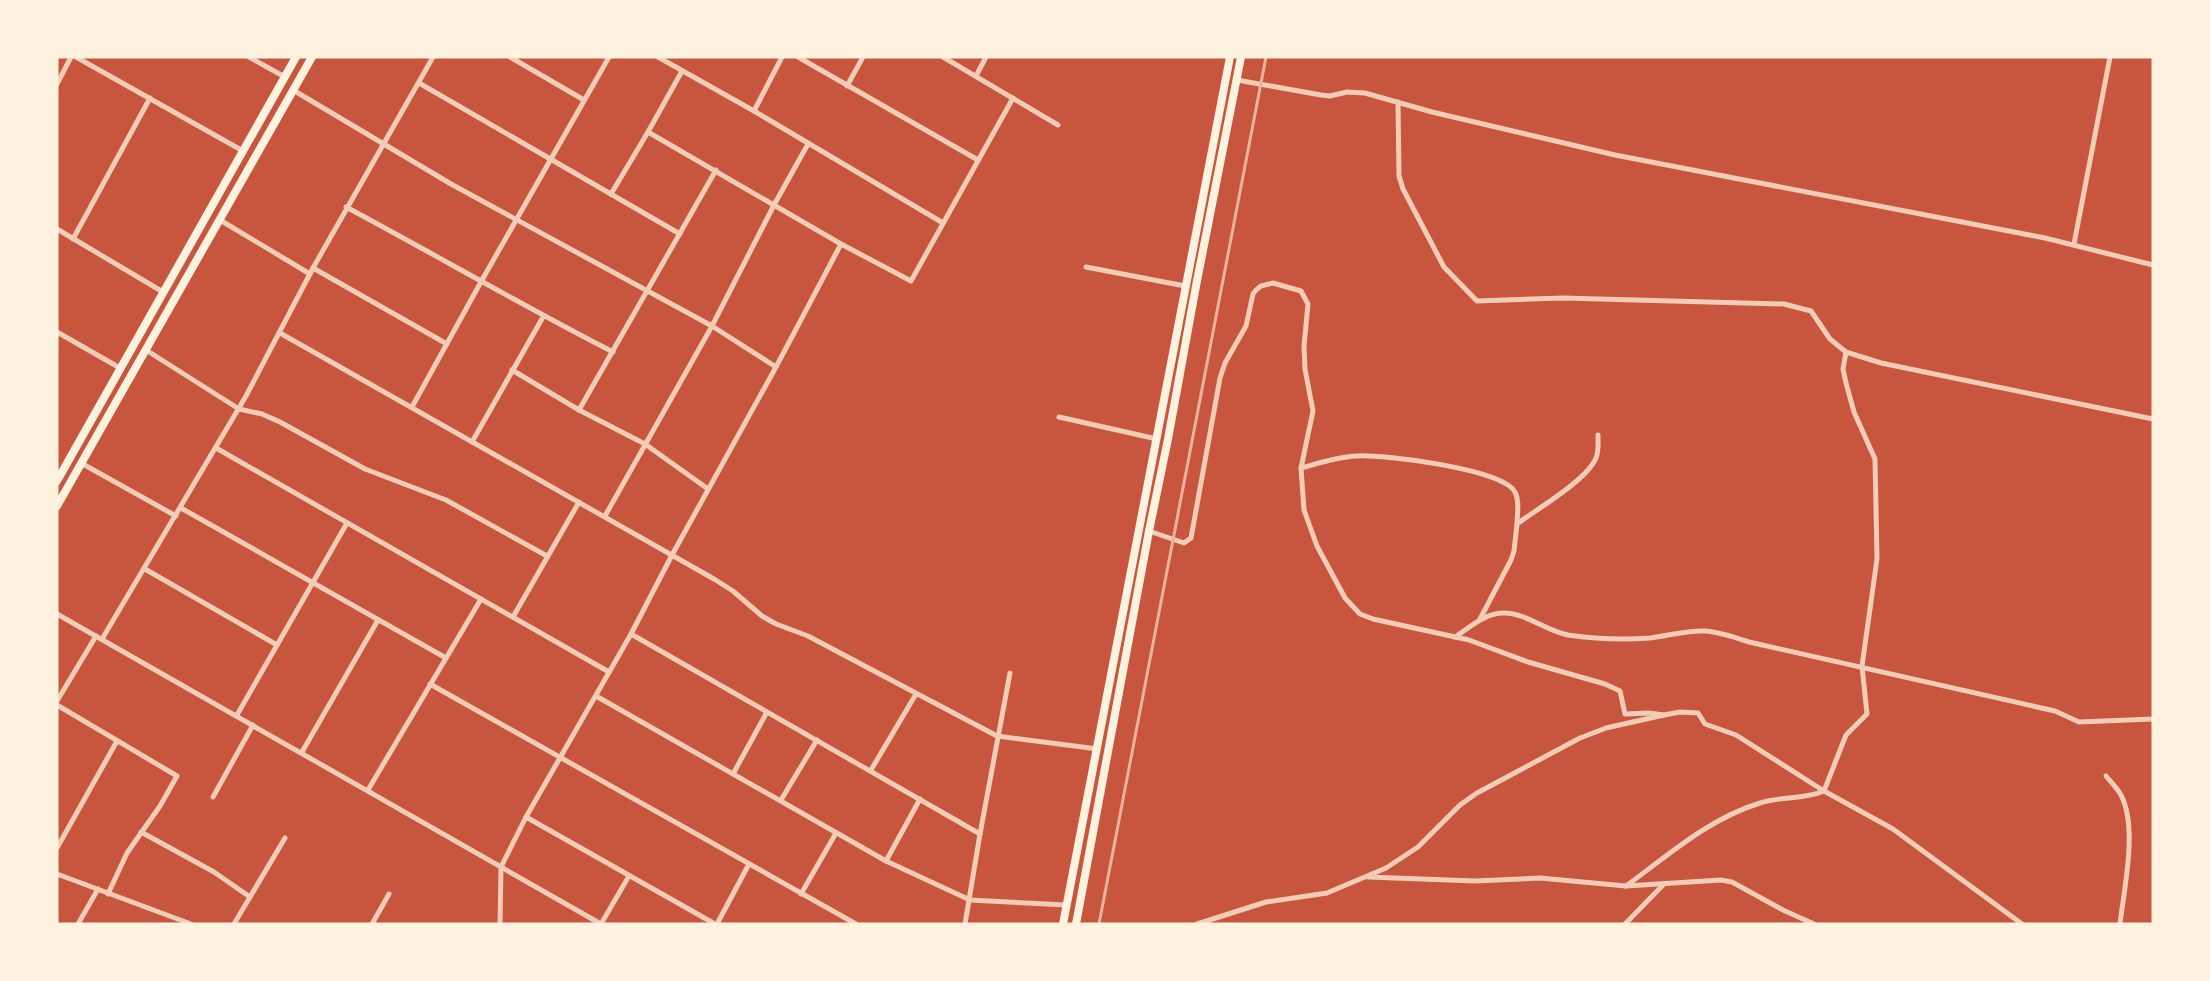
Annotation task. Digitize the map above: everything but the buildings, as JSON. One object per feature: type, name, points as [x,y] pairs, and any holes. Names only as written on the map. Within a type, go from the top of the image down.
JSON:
[{"type":"main road","points":[[57,480],[296,57]]},
{"type":"main road","points":[[57,506],[312,57]]},
{"type":"main road","points":[[1064,922],[1230,57]]},
{"type":"main road","points":[[1077,924],[1149,531],[1241,57]]},
{"type":"street","points":[[57,84],[71,57]]},
{"type":"street","points":[[76,57],[243,151]]},
{"type":"street","points":[[249,57],[285,77]]},
{"type":"street","points":[[102,639],[216,448],[346,207],[433,57]]},
{"type":"street","points":[[510,57],[584,100]]},
{"type":"street","points":[[412,407],[609,57]]},
{"type":"street","points":[[658,57],[943,223]]},
{"type":"street","points":[[754,111],[782,57]]},
{"type":"street","points":[[798,57],[978,160]]},
{"type":"street","points":[[847,86],[863,57]]},
{"type":"street","points":[[943,57],[1058,125]]},
{"type":"street","points":[[976,76],[986,57]]},
{"type":"street","points":[[2074,244],[2110,57]]},
{"type":"street","points":[[611,194],[682,71]]},
{"type":"street","points":[[1237,80],[1330,96],[1347,92],[1365,93],[1432,112],[1615,155],[2074,244],[2153,265]]},
{"type":"street","points":[[418,83],[680,234]]},
{"type":"street","points":[[293,90],[382,144],[516,220],[712,326],[776,368]]},
{"type":"street","points":[[73,239],[150,98]]},
{"type":"street","points":[[648,132],[841,244],[910,281],[1013,98]]},
{"type":"street","points":[[1398,102],[1399,176],[1403,189],[1444,267],[1477,301],[1563,298],[1784,304],[1811,311],[1830,339],[1846,351],[1881,363],[2153,418]]},
{"type":"street","points":[[605,516],[712,326],[808,144]]},
{"type":"street","points":[[579,410],[716,170]]},
{"type":"street","points":[[346,207],[482,280],[543,317],[613,352]]},
{"type":"street","points":[[220,220],[310,274]]},
{"type":"street","points":[[57,229],[163,292]]},
{"type":"street","points":[[501,924],[501,867],[526,818],[631,634],[841,244]]},
{"type":"street","points":[[1086,267],[1185,286]]},
{"type":"street","points":[[313,268],[447,344]]},
{"type":"street","points":[[1149,531],[1184,543],[1191,538],[1220,378],[1225,363],[1246,326],[1253,294],[1261,286],[1273,283],[1301,291],[1308,304],[1305,363],[1313,411],[1301,468],[1302,499],[1306,520],[1330,571],[1352,607],[1360,614],[1373,619],[1485,645],[1528,662],[1605,684],[1620,691],[1625,714],[1649,712],[1664,715]]},
{"type":"street","points":[[472,442],[543,317]]},
{"type":"street","points":[[57,332],[120,368]]},
{"type":"street","points":[[280,333],[672,555],[733,591],[776,624],[808,636],[997,736],[1098,749]]},
{"type":"street","points":[[146,350],[238,409],[262,414],[365,469],[446,500],[547,556]]},
{"type":"street","points":[[1626,886],[1673,850],[1745,809],[1761,802],[1809,797],[1824,791],[1846,735],[1867,714],[1862,666],[1877,559],[1875,459],[1854,412],[1845,383],[1843,369],[1846,351]]},
{"type":"street","points":[[512,370],[579,410],[645,444],[708,489]]},
{"type":"street","points":[[1059,417],[1157,439]]},
{"type":"street","points":[[1517,524],[1560,493],[1592,465],[1597,457],[1598,435]]},
{"type":"street","points":[[216,448],[609,672]]},
{"type":"street","points":[[1301,468],[1344,458],[1374,456],[1452,467],[1490,475],[1509,484],[1515,491],[1517,499],[1514,551],[1479,620]]},
{"type":"street","points":[[81,463],[176,516]]},
{"type":"street","points":[[513,617],[579,502]]},
{"type":"street","points":[[181,508],[446,658]]},
{"type":"street","points":[[237,715],[347,523]]},
{"type":"street","points":[[145,569],[277,645]]},
{"type":"street","points":[[368,790],[481,599]]},
{"type":"street","points":[[1455,637],[1479,620],[1490,615],[1505,613],[1516,614],[1565,634],[1623,639],[1653,638],[1684,632],[1713,632],[2055,711],[2079,722],[2153,719]]},
{"type":"street","points":[[57,614],[601,924],[629,876]]},
{"type":"street","points":[[302,752],[378,620]]},
{"type":"street","points":[[631,634],[980,834]]},
{"type":"street","points":[[96,636],[57,703],[177,776],[160,806],[127,853],[108,894]]},
{"type":"street","points":[[965,924],[1010,673]]},
{"type":"street","points":[[430,684],[853,923]]},
{"type":"street","points":[[871,770],[916,694]]},
{"type":"street","points":[[596,696],[886,861],[970,900],[1066,905]]},
{"type":"street","points":[[733,774],[767,712]]},
{"type":"street","points":[[1197,924],[1259,904],[1327,893],[1366,877],[1408,855],[1461,805],[1493,784],[1580,738],[1605,729],[1680,712],[1698,713],[1705,724],[1736,735],[1824,791],[1893,829],[2022,924]]},
{"type":"street","points":[[213,797],[253,725]]},
{"type":"street","points":[[781,800],[817,740]]},
{"type":"street","points":[[57,848],[117,741]]},
{"type":"street","points":[[2106,776],[2121,795],[2128,823],[2129,858],[2120,924]]},
{"type":"street","points":[[886,861],[920,799]]},
{"type":"street","points":[[526,818],[716,924],[749,864]]},
{"type":"street","points":[[141,832],[214,872],[250,897]]},
{"type":"street","points":[[801,894],[836,832]]},
{"type":"street","points":[[234,924],[285,838]]},
{"type":"street","points":[[57,874],[191,924]]},
{"type":"street","points":[[1366,877],[1466,881],[1540,878],[1626,886],[1721,880],[1732,882],[1814,924]]},
{"type":"street","points":[[1625,924],[1664,884]]},
{"type":"street","points":[[78,924],[98,889]]},
{"type":"street","points":[[372,924],[389,894]]},
{"type":"street","points":[[1064,922],[1077,924]]},
{"type":"railway","points":[[1099,924],[1266,57]]}]
